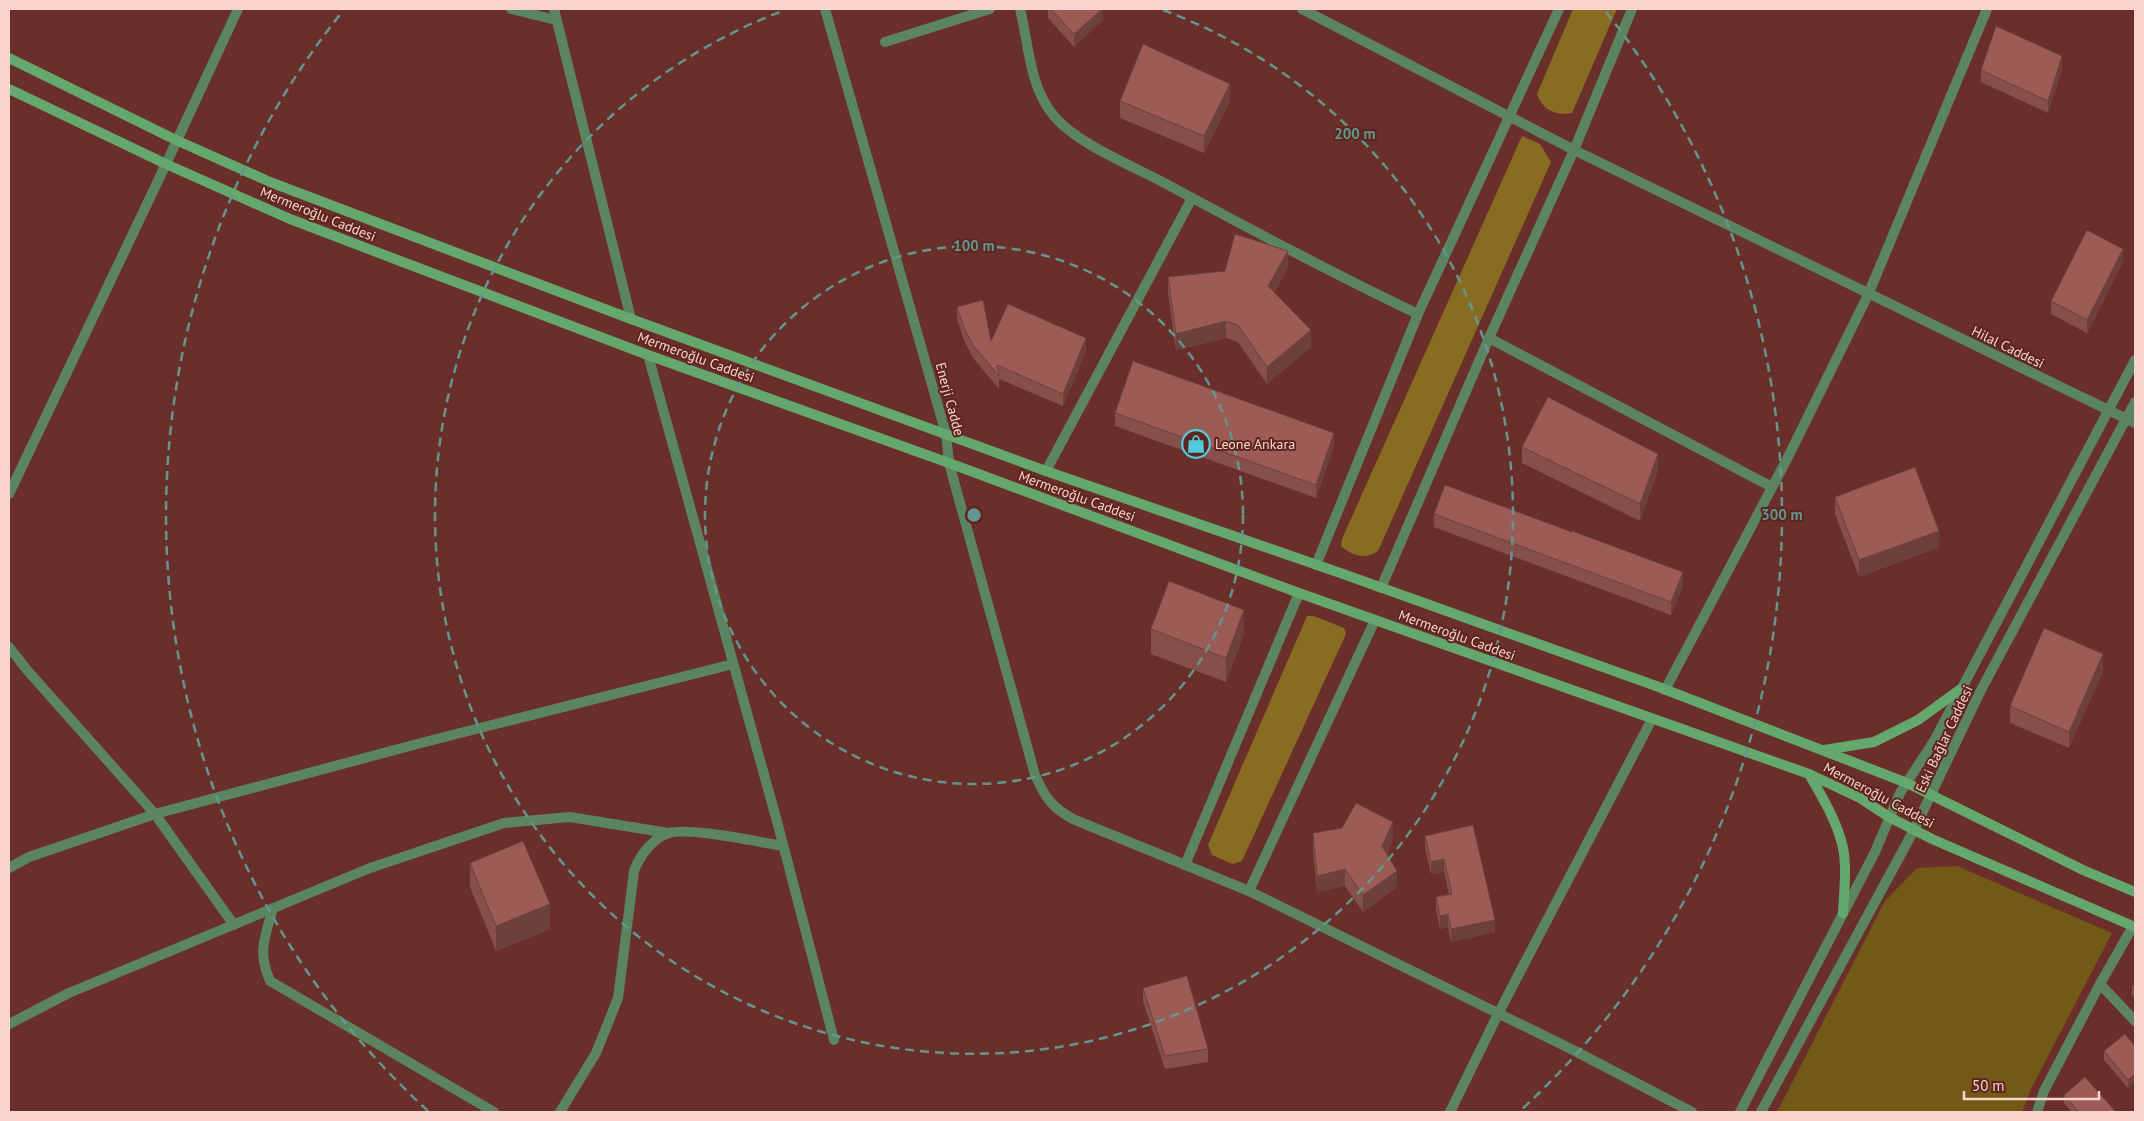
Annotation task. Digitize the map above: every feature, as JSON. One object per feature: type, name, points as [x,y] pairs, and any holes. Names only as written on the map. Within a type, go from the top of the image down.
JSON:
[{"type":"main road","name":"Mermeroğlu Caddesi","points":[[9,58],[176,140],[270,182],[631,319],[1046,471],[1665,690],[1933,794],[2083,870],[2135,892]]},
{"type":"main road","name":"Mermeroğlu Caddesi","points":[[9,89],[166,164],[290,219],[648,355],[949,463],[1299,593],[1808,774],[1860,798],[1889,817],[1914,830],[2134,927]]},
{"type":"main road","points":[[1821,750],[1874,742],[1918,720],[1962,688]]},
{"type":"main road","points":[[1808,774],[1829,809],[1842,842],[1845,878],[1843,913]]},
{"type":"street","points":[[9,494],[238,9]]},
{"type":"street","points":[[511,9],[556,20]]},
{"type":"street","points":[[554,9],[631,319]]},
{"type":"street","name":"Enerji Cadde","points":[[825,9],[946,434],[949,463],[1035,775],[1045,797],[1057,810],[1185,866]]},
{"type":"street","points":[[885,42],[990,9]]},
{"type":"street","points":[[1020,9],[1027,37],[1031,68],[1042,99],[1054,116],[1066,128],[1094,146],[1192,198],[1418,314]]},
{"type":"street","name":"Hilal Caddesi","points":[[1302,9],[1574,150],[1868,295],[2131,421]]},
{"type":"street","points":[[1316,565],[1418,314],[1559,9]]},
{"type":"street","points":[[1381,588],[1489,338],[1574,150],[1632,9]]},
{"type":"street","points":[[1665,690],[1772,487],[1868,295],[1988,9]]},
{"type":"street","points":[[1046,471],[1192,198]]},
{"type":"street","points":[[1489,338],[1772,487]]},
{"type":"street","points":[[648,355],[783,846],[834,1040]]},
{"type":"street","name":"Eski Bağlar Caddesi","points":[[1740,1112],[1875,852],[1893,805],[1934,741],[2135,360]]},
{"type":"street","name":"Eski Bağlar Caddesi","points":[[1761,1112],[1933,794],[1980,692],[2131,421],[2135,402]]},
{"type":"street","points":[[1299,593],[1185,866],[1249,891],[1692,1112]]},
{"type":"street","points":[[1249,891],[1375,620]]},
{"type":"street","points":[[9,647],[27,670],[155,814],[234,925]]},
{"type":"street","points":[[9,868],[29,856],[155,814],[421,743],[733,664]]},
{"type":"street","points":[[1450,1112],[1498,1014],[1652,719]]},
{"type":"street","points":[[9,1024],[69,993],[370,868],[504,823],[570,817],[668,833],[694,832],[783,846]]},
{"type":"street","points":[[560,1112],[596,1053],[618,998],[634,871],[638,860],[659,838],[668,833]]},
{"type":"street","points":[[273,908],[263,944],[263,964],[270,980],[494,1112]]},
{"type":"street","points":[[2037,1112],[2044,1092],[2100,984],[2134,927]]},
{"type":"street","points":[[2100,984],[2135,1021]]},
{"type":"shaded area","points":[[1573,9],[1617,9],[1572,113],[1560,114],[1546,108],[1539,100],[1537,94]]},
{"type":"shaded area","points":[[1522,136],[1540,144],[1551,162],[1378,551],[1373,554],[1359,556],[1341,546],[1342,539]]},
{"type":"shaded area","points":[[1307,616],[1314,616],[1344,628],[1346,634],[1242,861],[1232,864],[1212,855],[1208,845]]},
{"type":"shaded area","points":[[1957,866],[2112,933],[2031,1089],[2022,1112],[1777,1112],[1885,901],[1917,868]]},
{"type":"building","points":[[1051,9],[1102,9],[1074,34]]},
{"type":"building","points":[[1996,26],[2062,56],[2048,101],[1981,70]]},
{"type":"building","points":[[1143,44],[1230,84],[1204,136],[1120,101]]},
{"type":"building","points":[[2087,230],[2123,249],[2087,320],[2051,301]]},
{"type":"building","points":[[1235,234],[1288,251],[1268,286],[1311,330],[1267,367],[1238,325],[1226,321],[1176,334],[1168,277],[1225,271]]},
{"type":"building","points":[[983,300],[991,341],[1008,304],[1086,338],[1063,394],[997,365],[999,376],[973,345],[964,328],[957,307]]},
{"type":"building","points":[[1133,361],[1334,433],[1316,485],[1115,413]]},
{"type":"building","points":[[1548,397],[1658,454],[1640,504],[1522,447]]},
{"type":"building","points":[[1915,467],[1939,531],[1859,560],[1835,497]]},
{"type":"building","points":[[1445,485],[1683,572],[1671,602],[1434,514]]},
{"type":"building","points":[[1169,581],[1244,610],[1226,658],[1151,629]]},
{"type":"building","points":[[2044,628],[2103,654],[2069,732],[2010,706]]},
{"type":"building","points":[[1356,803],[1393,822],[1382,846],[1397,871],[1363,895],[1345,869],[1317,876],[1313,833],[1342,828]]},
{"type":"building","points":[[1473,825],[1495,920],[1451,929],[1448,914],[1440,916],[1436,897],[1452,894],[1444,859],[1431,862],[1425,836]]},
{"type":"building","points":[[523,841],[550,904],[496,926],[470,863]]},
{"type":"building","points":[[1187,976],[1208,1049],[1165,1056],[1143,988]]},
{"type":"building","points":[[2125,1034],[2135,1046],[2135,1074],[2128,1080],[2104,1051]]},
{"type":"building","points":[[2085,1077],[2116,1112],[2079,1112],[2064,1095]]},
{"type":"place","name":"Leone Ankara","points":[[1196,444]]}]
